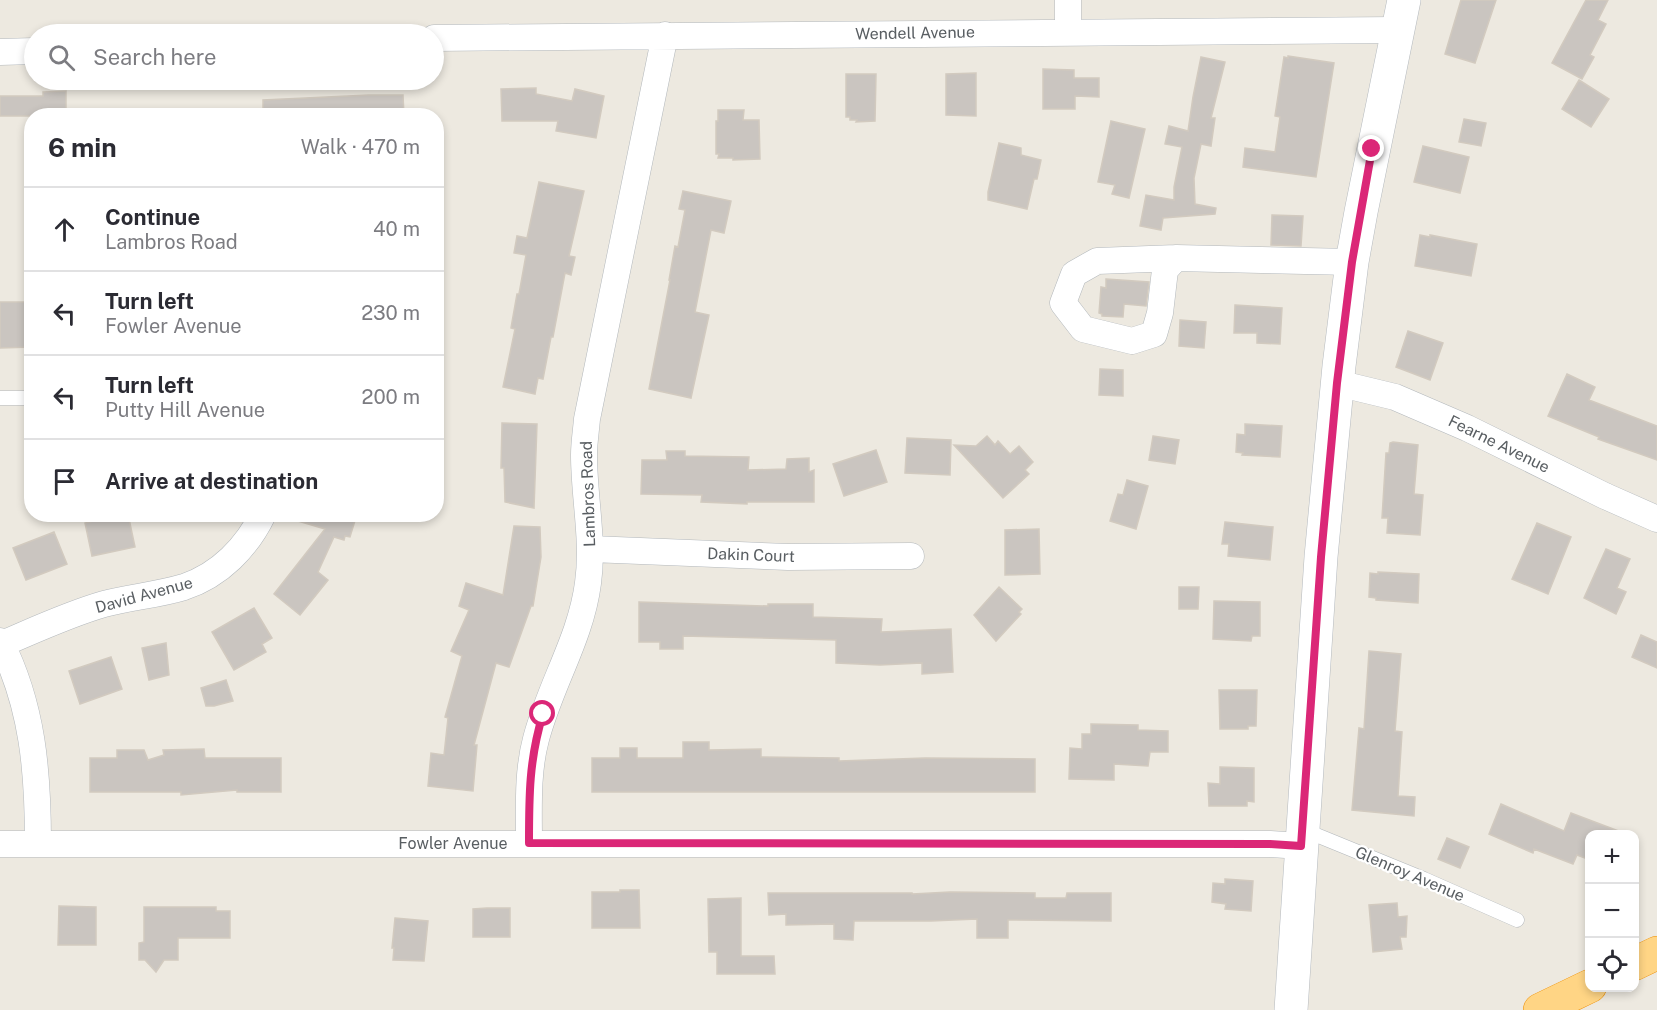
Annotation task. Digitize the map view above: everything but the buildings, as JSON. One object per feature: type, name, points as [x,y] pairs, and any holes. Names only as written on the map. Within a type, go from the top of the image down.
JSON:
[{"type":"highway","points":[[1639,962],[1657,953]]},
{"type":"highway","points":[[1639,967],[1657,959]]},
{"type":"highway","points":[[1541,1010],[1585,990]]},
{"type":"main road","points":[[1291,1010],[1321,557],[1337,383],[1352,262],[1372,149],[1400,15]]},
{"type":"street","points":[[1068,0],[1068,32]]},
{"type":"street","name":"Wendell Avenue","points":[[444,38],[1068,32],[1400,15]]},
{"type":"street","name":"Lambros Road","points":[[529,843],[530,778],[535,741],[543,714],[582,616],[588,583],[591,549],[584,455],[587,419],[665,35]]},
{"type":"street","points":[[0,52],[24,51]]},
{"type":"street","points":[[1176,258],[1165,270],[1160,313],[1154,333],[1132,341],[1083,329],[1063,303],[1074,274],[1097,261],[1176,258],[1352,262]]},
{"type":"street","name":"Fearne Avenue","points":[[1337,383],[1405,401],[1467,428],[1657,519]]},
{"type":"street","name":"David Avenue","points":[[1,643],[104,604],[185,586],[203,578],[234,557],[248,541],[259,522]]},
{"type":"street","name":"Dakin Court","points":[[591,549],[788,557],[911,556]]},
{"type":"street","points":[[1,643],[22,695],[29,720],[37,791],[38,844]]},
{"type":"street","name":"Fowler Avenue","points":[[0,843],[1270,844],[1302,838]]},
{"type":"lane","points":[[0,398],[24,398]]},
{"type":"lane","name":"Glenroy Avenue","points":[[1302,838],[1424,879],[1517,920]]},
{"type":"route","points":[[543,714],[535,741],[531,769],[529,843],[1270,844],[1301,846],[1328,470],[1344,318],[1372,149]]}]
